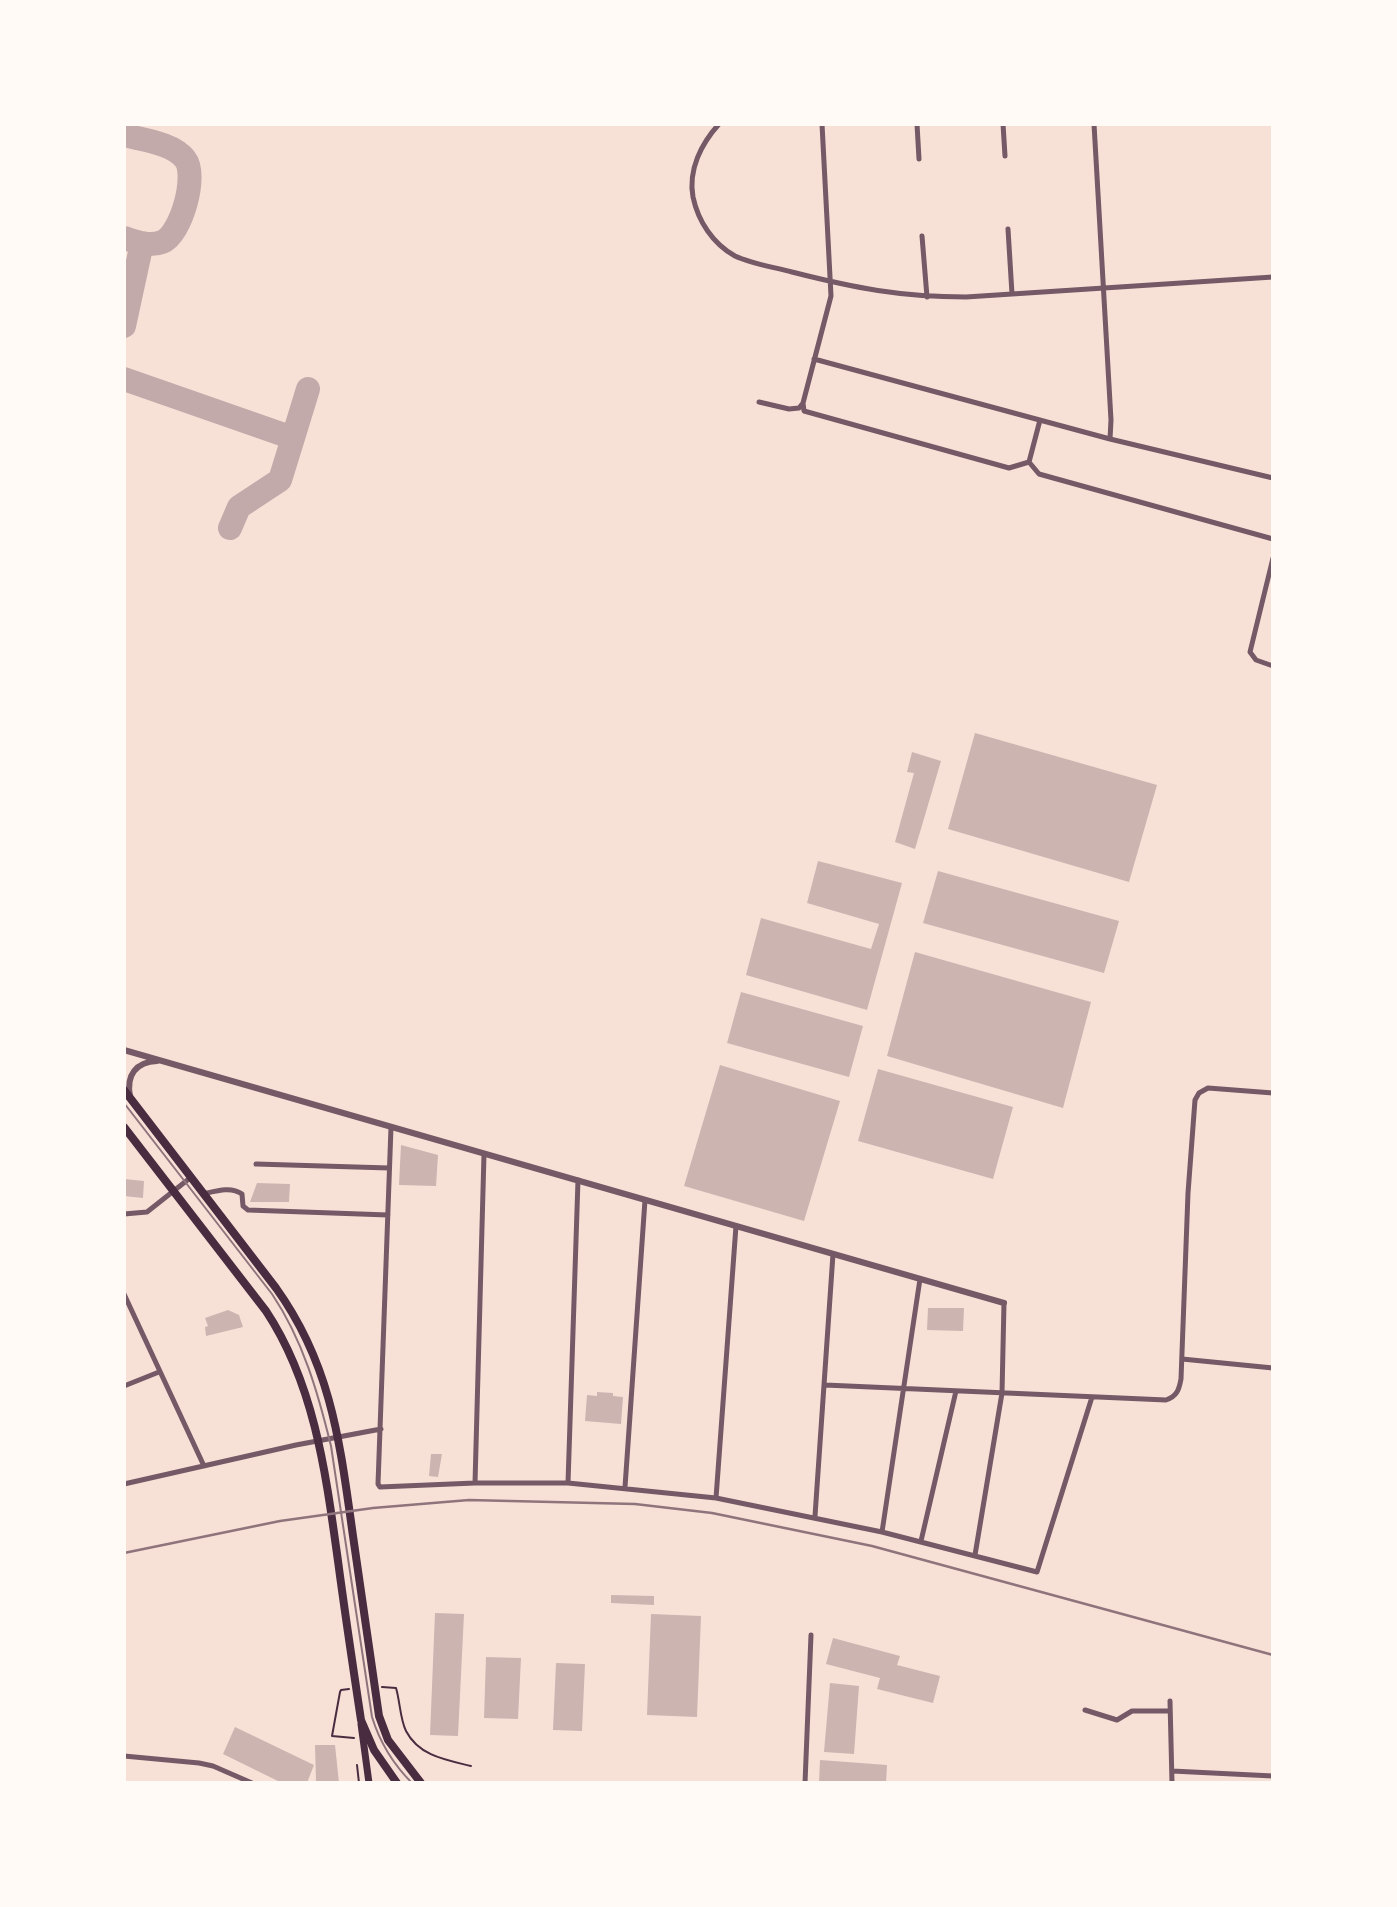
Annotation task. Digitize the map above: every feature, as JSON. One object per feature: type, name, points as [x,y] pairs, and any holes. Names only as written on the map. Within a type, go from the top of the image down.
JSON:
[{"type":"main road","points":[[124,1090],[294,1313],[313,1350],[333,1412],[344,1470],[379,1716],[388,1740],[417,1781]]},
{"type":"main road","points":[[124,1127],[274,1323],[297,1370],[316,1432],[333,1527],[369,1783]]},
{"type":"main road","points":[[361,1720],[378,1758],[397,1783]]},
{"type":"street","points":[[719,124],[701,149],[693,173],[692,190],[706,230],[736,256],[877,292],[927,297],[1273,278]]},
{"type":"street","points":[[822,124],[831,296],[803,403],[804,411],[1009,468],[1029,462]]},
{"type":"street","points":[[917,124],[919,159]]},
{"type":"street","points":[[1003,124],[1005,156]]},
{"type":"street","points":[[1094,124],[1110,439]]},
{"type":"street","points":[[1008,229],[1012,294]]},
{"type":"street","points":[[922,236],[927,297]]},
{"type":"street","points":[[814,359],[1110,439],[1273,478]]},
{"type":"street","points":[[759,402],[795,410],[803,403]]},
{"type":"street","points":[[1029,462],[1040,420]]},
{"type":"street","points":[[1029,462],[1039,474],[1273,539]]},
{"type":"street","points":[[1273,558],[1250,652],[1256,660],[1273,666]]},
{"type":"street","points":[[124,1050],[1004,1303],[1002,1393],[975,1555]]},
{"type":"street","points":[[130,1098],[128,1083],[136,1068],[145,1063],[162,1061]]},
{"type":"street","points":[[825,1385],[1166,1400],[1174,1396],[1179,1389],[1182,1360],[1195,1100],[1199,1093],[1208,1088],[1273,1093]]},
{"type":"street","points":[[391,1127],[378,1484],[385,1488],[475,1483],[568,1483],[716,1498],[815,1516],[1037,1572],[1092,1397]]},
{"type":"street","points":[[475,1483],[484,1154]]},
{"type":"street","points":[[256,1164],[389,1168]]},
{"type":"street","points":[[124,1214],[147,1212],[190,1178]]},
{"type":"street","points":[[568,1483],[578,1180]]},
{"type":"street","points":[[203,1194],[237,1190],[242,1194],[243,1206],[248,1210],[388,1215]]},
{"type":"street","points":[[625,1487],[645,1200]]},
{"type":"street","points":[[716,1498],[736,1226]]},
{"type":"street","points":[[815,1516],[833,1254]]},
{"type":"street","points":[[882,1532],[920,1279]]},
{"type":"street","points":[[124,1294],[204,1466]]},
{"type":"street","points":[[1182,1360],[1273,1368]]},
{"type":"street","points":[[124,1386],[159,1372]]},
{"type":"street","points":[[921,1541],[956,1391]]},
{"type":"street","points":[[124,1484],[380,1429]]},
{"type":"street","points":[[805,1783],[811,1635]]},
{"type":"street","points":[[1170,1701],[1171,1783]]},
{"type":"street","points":[[1085,1710],[1117,1720],[1132,1711],[1170,1711]]},
{"type":"street","points":[[124,1756],[199,1763],[252,1783]]},
{"type":"street","points":[[1171,1771],[1273,1776]]},
{"type":"path","points":[[381,1687],[396,1688],[405,1730],[419,1749],[471,1766]]},
{"type":"path","points":[[354,1737],[332,1736],[340,1692],[356,1688]]},
{"type":"path","points":[[357,1760],[359,1783]]},
{"type":"building","points":[[975,733],[1157,785],[1129,882],[948,829]]},
{"type":"building","points":[[912,752],[941,761],[915,849],[895,842],[914,773],[907,772]]},
{"type":"building","points":[[818,861],[902,883],[867,1010],[746,975],[761,918],[871,949],[879,924],[807,903]]},
{"type":"building","points":[[938,871],[1119,921],[1104,973],[923,923]]},
{"type":"building","points":[[915,952],[1091,1002],[1063,1108],[887,1056]]},
{"type":"building","points":[[741,992],[863,1026],[849,1077],[727,1043]]},
{"type":"building","points":[[720,1065],[840,1101],[804,1221],[684,1186]]},
{"type":"building","points":[[878,1069],[1013,1107],[993,1179],[858,1141]]},
{"type":"building","points":[[401,1145],[438,1155],[436,1186],[399,1185]]},
{"type":"building","points":[[124,1179],[144,1181],[143,1198],[124,1196]]},
{"type":"building","points":[[257,1183],[290,1184],[289,1202],[250,1202]]},
{"type":"building","points":[[928,1308],[964,1308],[963,1331],[927,1330]]},
{"type":"building","points":[[228,1310],[239,1315],[243,1327],[206,1336],[205,1327],[208,1326],[205,1318]]},
{"type":"building","points":[[597,1392],[623,1397],[621,1424],[585,1421],[587,1395],[597,1396]]},
{"type":"building","points":[[431,1454],[442,1454],[438,1477],[429,1476]]},
{"type":"building","points":[[611,1595],[654,1596],[654,1605],[611,1603]]},
{"type":"building","points":[[435,1613],[464,1614],[458,1736],[430,1735]]},
{"type":"building","points":[[651,1614],[701,1616],[697,1717],[647,1715]]},
{"type":"building","points":[[833,1638],[900,1656],[897,1665],[940,1676],[933,1703],[877,1689],[880,1678],[826,1664]]},
{"type":"building","points":[[486,1657],[521,1658],[518,1719],[484,1718]]},
{"type":"building","points":[[556,1663],[585,1664],[582,1731],[553,1730]]},
{"type":"building","points":[[830,1683],[859,1686],[854,1754],[824,1752]]},
{"type":"building","points":[[235,1727],[314,1765],[307,1783],[282,1783],[223,1754]]},
{"type":"building","points":[[315,1745],[335,1745],[339,1783],[316,1783]]},
{"type":"building","points":[[820,1760],[887,1765],[886,1783],[819,1783]]},
{"type":"taxiway","points":[[124,135],[173,149],[185,159],[190,178],[186,204],[169,237],[152,244],[124,238]]},
{"type":"taxiway","points":[[124,326],[142,243]]},
{"type":"taxiway","points":[[124,379],[293,438],[308,389]]},
{"type":"taxiway","points":[[230,528],[239,507],[280,480],[293,438]]},
{"type":"tram line","points":[[124,1103],[272,1294],[301,1348],[331,1446],[372,1717],[388,1753],[412,1783]]},
{"type":"railway","points":[[124,1553],[280,1521],[373,1508],[469,1500],[635,1504],[712,1513],[872,1546],[1273,1655]]}]
